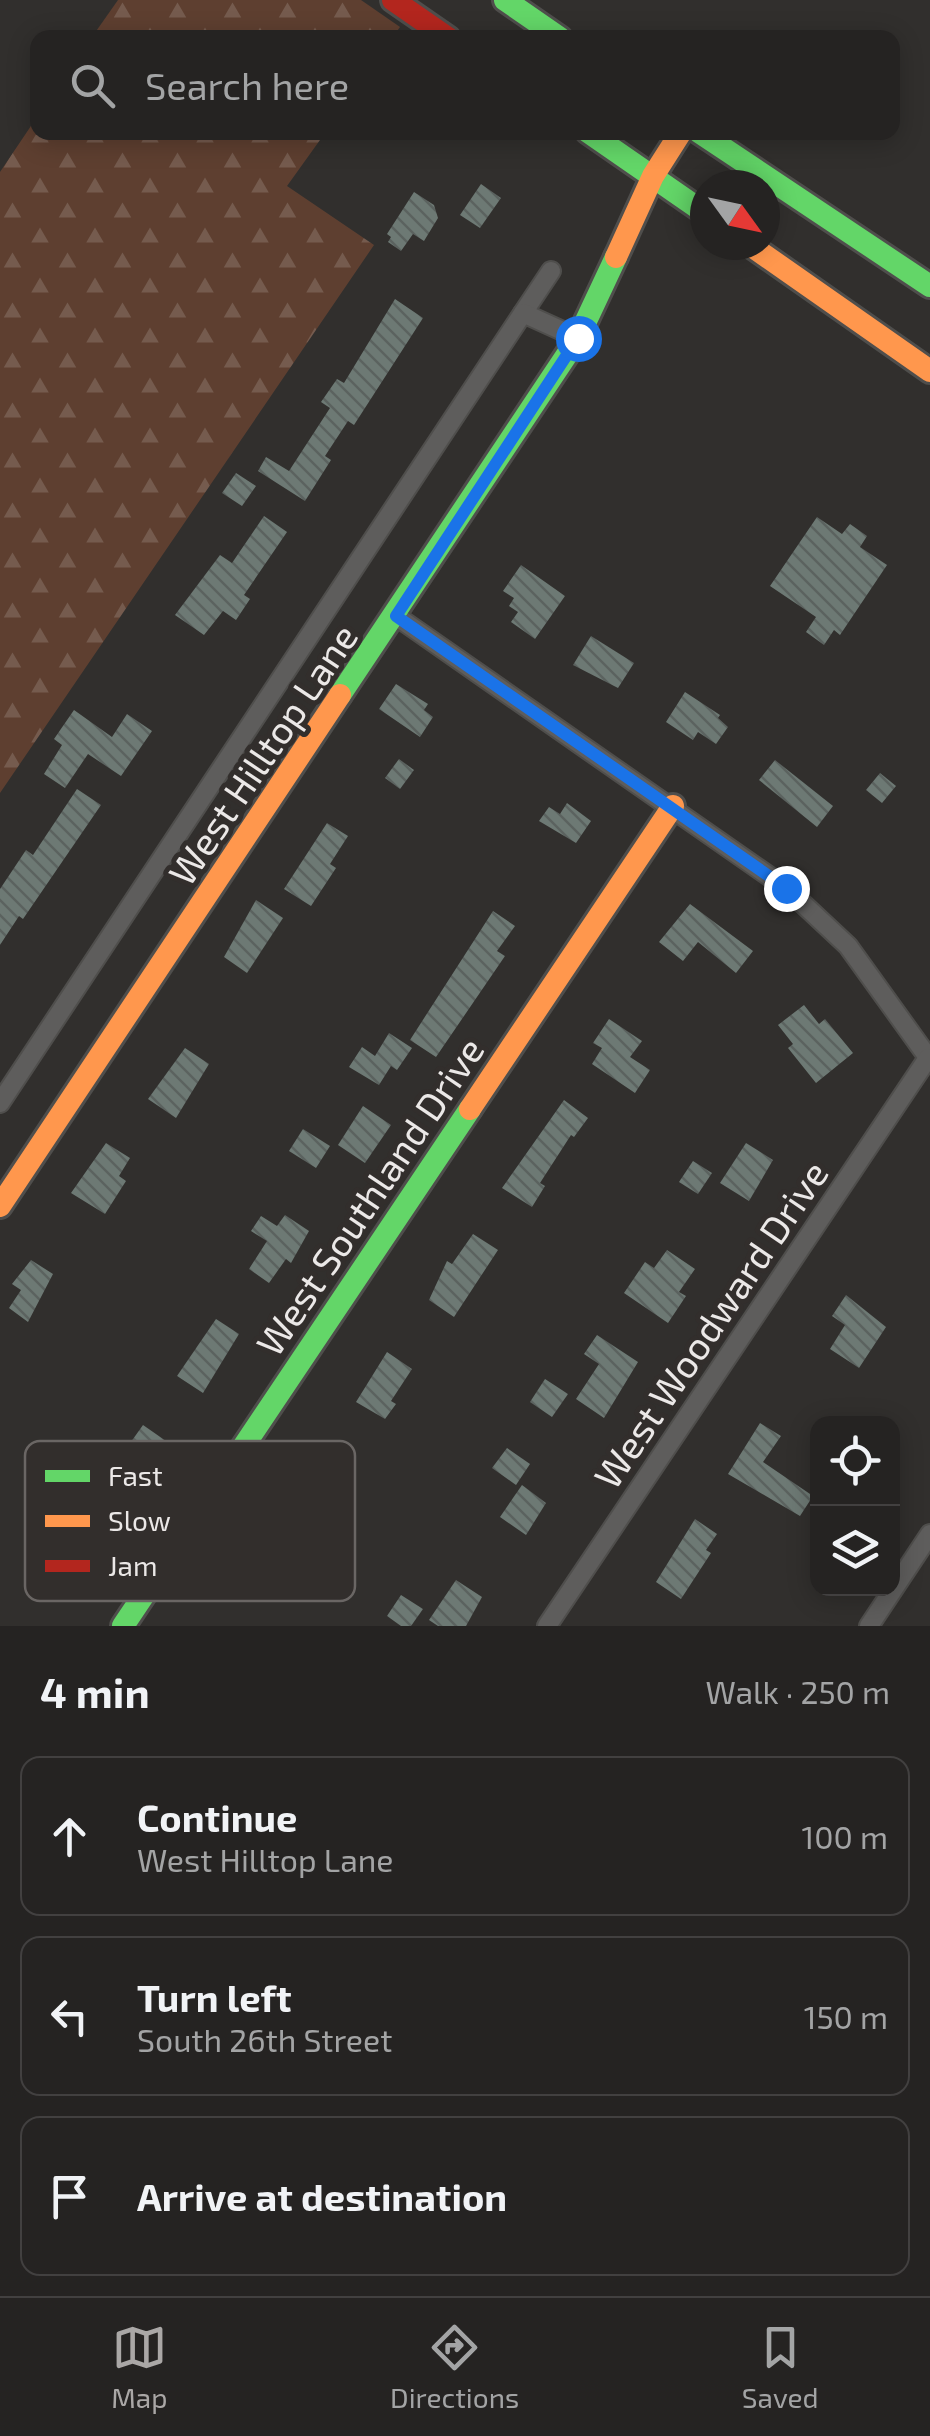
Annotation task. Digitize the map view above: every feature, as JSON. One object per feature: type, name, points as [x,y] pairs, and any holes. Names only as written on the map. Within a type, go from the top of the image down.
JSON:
[{"type":"street","points":[[393,0],[436,30]]},
{"type":"street","points":[[506,0],[549,30]]},
{"type":"street","points":[[600,140],[690,203]]},
{"type":"street","name":"West Hilltop Lane","points":[[0,1206],[578,338],[652,176],[677,140]]},
{"type":"street","points":[[711,140],[930,286]]},
{"type":"street","points":[[772,260],[930,370]]},
{"type":"street","name":"West Hilltop Lane","points":[[0,1102],[551,271]]},
{"type":"street","points":[[523,312],[578,338]]},
{"type":"street","points":[[396,616],[786,888],[848,946],[929,1059]]},
{"type":"street","name":"West Southland Drive","points":[[247,1441],[673,806]]},
{"type":"street","name":"West Woodward Drive","points":[[546,1626],[929,1059]]},
{"type":"street","points":[[869,1626],[930,1534]]},
{"type":"street","name":"West Southland Drive","points":[[123,1626],[140,1601]]},
{"type":"green space","points":[[118,0],[361,0],[400,27],[398,30],[97,30]]},
{"type":"green space","points":[[30,127],[30,140],[320,140],[287,186],[374,245],[0,793],[0,172]]},
{"type":"building","points":[[481,184],[501,198],[480,228],[460,215]]},
{"type":"building","points":[[414,192],[434,205],[438,218],[424,241],[413,234],[401,251],[388,242],[391,237],[387,234]]},
{"type":"building","points":[[395,299],[423,318],[354,425],[348,421],[325,456],[331,460],[305,501],[258,471],[266,457],[289,471],[330,408],[321,402],[337,379],[344,383]]},
{"type":"building","points":[[236,473],[256,486],[242,506],[222,493]]},
{"type":"building","points":[[264,516],[287,532],[244,595],[250,599],[236,620],[223,611],[204,635],[175,615],[220,555],[232,563]]},
{"type":"building","points":[[817,517],[842,534],[850,524],[867,536],[860,547],[887,565],[840,635],[834,630],[824,645],[806,632],[816,617],[770,586]]},
{"type":"building","points":[[521,565],[565,596],[535,639],[511,622],[518,612],[509,606],[514,598],[503,591]]},
{"type":"building","points":[[591,636],[634,663],[618,688],[573,665]]},
{"type":"building","points":[[396,684],[428,704],[424,710],[433,717],[420,737],[379,709]]},
{"type":"building","points":[[685,692],[720,715],[718,718],[728,727],[716,744],[698,732],[693,740],[666,722]]},
{"type":"building","points":[[74,710],[112,737],[127,714],[152,731],[121,776],[88,754],[65,788],[44,774],[62,745],[54,739]]},
{"type":"building","points":[[399,759],[414,770],[400,789],[385,778]]},
{"type":"building","points":[[775,760],[833,806],[817,827],[759,780]]},
{"type":"building","points":[[880,773],[896,786],[882,803],[866,790]]},
{"type":"building","points":[[77,789],[101,805],[23,919],[19,916],[0,945],[0,889],[26,850],[33,855]]},
{"type":"building","points":[[567,803],[591,821],[576,843],[539,821],[549,807],[560,814]]},
{"type":"building","points":[[327,823],[348,836],[330,864],[336,868],[311,906],[284,889]]},
{"type":"building","points":[[256,900],[283,918],[247,973],[224,957]]},
{"type":"building","points":[[690,904],[753,951],[736,973],[698,942],[683,961],[659,942]]},
{"type":"building","points":[[493,911],[515,926],[497,951],[505,956],[436,1057],[410,1040]]},
{"type":"building","points":[[804,1005],[819,1024],[825,1019],[853,1053],[816,1083],[788,1048],[793,1044],[778,1025]]},
{"type":"building","points":[[609,1019],[642,1041],[630,1057],[650,1070],[635,1093],[592,1064],[602,1048],[593,1043]]},
{"type":"building","points":[[389,1033],[412,1048],[397,1070],[391,1066],[379,1085],[349,1067],[362,1047],[375,1056]]},
{"type":"building","points":[[185,1048],[209,1064],[176,1118],[148,1099]]},
{"type":"building","points":[[564,1100],[588,1118],[574,1137],[571,1135],[540,1183],[545,1186],[532,1207],[502,1188]]},
{"type":"building","points":[[363,1106],[391,1125],[365,1163],[338,1145]]},
{"type":"building","points":[[303,1129],[330,1146],[316,1168],[289,1151]]},
{"type":"building","points":[[106,1143],[130,1158],[119,1176],[126,1181],[105,1214],[71,1193]]},
{"type":"building","points":[[746,1143],[773,1160],[749,1201],[720,1183]]},
{"type":"building","points":[[693,1161],[712,1173],[698,1194],[679,1182]]},
{"type":"building","points":[[285,1215],[309,1231],[291,1263],[286,1259],[269,1283],[249,1269],[267,1241],[251,1231],[261,1216],[277,1226]]},
{"type":"building","points":[[473,1234],[498,1250],[454,1317],[429,1300],[447,1261],[452,1264]]},
{"type":"building","points":[[667,1250],[695,1269],[679,1292],[686,1296],[668,1323],[624,1293],[645,1262],[654,1268]]},
{"type":"building","points":[[31,1260],[53,1274],[28,1322],[9,1308],[21,1290],[12,1284]]},
{"type":"building","points":[[846,1295],[886,1327],[859,1368],[830,1349],[845,1325],[832,1316]]},
{"type":"building","points":[[216,1319],[239,1334],[203,1393],[177,1376]]},
{"type":"building","points":[[597,1335],[638,1362],[604,1418],[576,1399],[599,1364],[584,1354]]},
{"type":"building","points":[[387,1352],[412,1369],[391,1401],[396,1404],[385,1419],[356,1402]]},
{"type":"building","points":[[545,1379],[568,1394],[552,1417],[530,1402]]},
{"type":"building","points":[[760,1423],[781,1436],[763,1462],[810,1494],[810,1501],[800,1516],[728,1474]]},
{"type":"building","points":[[143,1425],[166,1441],[132,1441]]},
{"type":"building","points":[[507,1448],[530,1464],[516,1485],[492,1468]]},
{"type":"building","points":[[522,1485],[546,1503],[526,1535],[500,1517]]},
{"type":"building","points":[[695,1519],[717,1534],[706,1550],[711,1553],[681,1599],[656,1582]]},
{"type":"building","points":[[456,1580],[482,1597],[466,1626],[438,1626],[429,1620]]},
{"type":"building","points":[[401,1595],[423,1609],[411,1626],[401,1626],[387,1616]]},
{"type":"traffic: fast","points":[[505,0],[548,30]]},
{"type":"traffic: fast","points":[[600,140],[690,203]]},
{"type":"traffic: fast","points":[[711,140],[930,286]]},
{"type":"traffic: fast","points":[[340,695],[578,338],[616,257]]},
{"type":"traffic: fast","points":[[247,1441],[470,1109]]},
{"type":"traffic: fast","points":[[123,1626],[140,1601]]},
{"type":"traffic: slow","points":[[616,257],[653,176],[676,140]]},
{"type":"traffic: slow","points":[[771,260],[930,371]]},
{"type":"traffic: slow","points":[[0,1206],[340,695]]},
{"type":"traffic: slow","points":[[470,1109],[673,806]]},
{"type":"traffic: jam","points":[[393,0],[436,30]]},
{"type":"route","points":[[578,338],[396,616],[786,888]]}]
